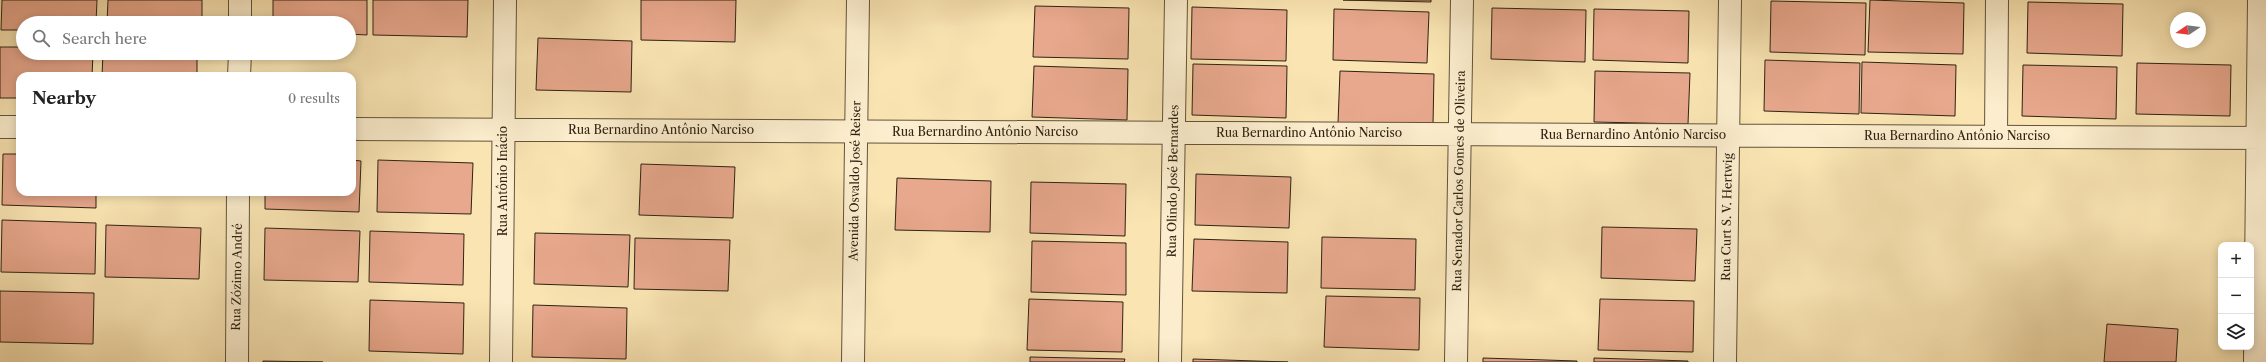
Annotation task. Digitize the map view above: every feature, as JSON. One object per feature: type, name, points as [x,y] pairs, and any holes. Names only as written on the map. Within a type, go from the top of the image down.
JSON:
[{"type":"street","points":[[240,0],[240,16]]},
{"type":"street","name":"Rua Antônio Inácio","points":[[501,362],[505,0]]},
{"type":"street","name":"Avenida Osvaldo José Reiser","points":[[853,362],[858,0]]},
{"type":"street","name":"Rua Olindo José Bernardes","points":[[1170,362],[1176,0]]},
{"type":"street","name":"Rua Senador Carlos Gomes de Oliveira","points":[[1456,362],[1462,0]]},
{"type":"street","name":"Rua Curt S. V. Hertwig","points":[[1725,362],[1730,0]]},
{"type":"street","points":[[1996,136],[1997,0]]},
{"type":"street","points":[[2255,362],[2262,138],[2259,0]]},
{"type":"street","points":[[239,72],[240,60]]},
{"type":"street","points":[[0,127],[16,127]]},
{"type":"street","name":"Rua Bernardino Antônio Narciso","points":[[356,129],[2262,138]]},
{"type":"street","name":"Rua Zózimo André","points":[[237,362],[238,196]]},
{"type":"building","points":[[2,0],[97,0],[96,16],[16,16],[16,30],[1,30]]},
{"type":"building","points":[[108,0],[202,0],[202,16],[107,16]]},
{"type":"building","points":[[273,0],[367,0],[367,35],[356,34],[356,16],[273,16]]},
{"type":"building","points":[[373,0],[468,0],[467,37],[373,35]]},
{"type":"building","points":[[641,0],[736,0],[735,42],[641,40]]},
{"type":"building","points":[[1343,0],[1431,0],[1431,2]]},
{"type":"building","points":[[1870,0],[1964,3],[1963,54],[1868,52]]},
{"type":"building","points":[[1771,1],[1866,3],[1865,55],[1770,52]]},
{"type":"building","points":[[2028,2],[2123,4],[2122,56],[2027,53]]},
{"type":"building","points":[[1035,6],[1129,8],[1128,59],[1033,57]]},
{"type":"building","points":[[1192,7],[1287,10],[1286,61],[1191,59]]},
{"type":"building","points":[[1492,8],[1586,10],[1585,62],[1491,59]]},
{"type":"building","points":[[1334,9],[1429,12],[1427,63],[1333,60]]},
{"type":"building","points":[[1594,9],[1689,11],[1688,63],[1593,60]]},
{"type":"building","points":[[538,38],[632,41],[631,92],[536,90]]},
{"type":"building","points":[[0,47],[16,47],[16,60],[93,60],[92,72],[16,72],[16,98],[0,98]]},
{"type":"building","points":[[103,60],[197,60],[197,72],[102,72]]},
{"type":"building","points":[[1765,60],[1860,63],[1859,114],[1764,111]]},
{"type":"building","points":[[1862,62],[1956,65],[1955,116],[1861,113]]},
{"type":"building","points":[[2137,63],[2231,65],[2230,116],[2136,114]]},
{"type":"building","points":[[1193,64],[1287,66],[1286,118],[1192,115]]},
{"type":"building","points":[[2023,65],[2117,67],[2116,119],[2022,116]]},
{"type":"building","points":[[1034,66],[1128,69],[1127,120],[1032,117]]},
{"type":"building","points":[[1340,71],[1434,74],[1433,125],[1338,123]]},
{"type":"building","points":[[1595,71],[1690,73],[1688,124],[1594,122]]},
{"type":"building","points":[[3,154],[16,154],[16,196],[96,196],[96,208],[2,205]]},
{"type":"building","points":[[356,160],[361,161],[359,212],[265,209],[265,196],[356,196]]},
{"type":"building","points":[[378,160],[473,163],[471,214],[377,212]]},
{"type":"building","points":[[641,164],[735,167],[733,218],[639,215]]},
{"type":"building","points":[[1196,174],[1291,177],[1289,228],[1195,225]]},
{"type":"building","points":[[897,178],[991,181],[990,232],[895,230]]},
{"type":"building","points":[[1031,182],[1126,184],[1125,236],[1030,233]]},
{"type":"building","points":[[2,220],[96,223],[95,274],[1,272]]},
{"type":"building","points":[[106,225],[201,228],[199,279],[105,277]]},
{"type":"building","points":[[1602,227],[1697,229],[1695,281],[1601,278]]},
{"type":"building","points":[[265,228],[360,231],[358,282],[264,280]]},
{"type":"building","points":[[370,231],[464,234],[463,285],[369,282]]},
{"type":"building","points":[[535,233],[630,235],[628,287],[534,284]]},
{"type":"building","points":[[1322,237],[1416,239],[1415,290],[1321,288]]},
{"type":"building","points":[[635,238],[730,240],[728,291],[634,289]]},
{"type":"building","points":[[1194,239],[1288,242],[1287,293],[1192,291]]},
{"type":"building","points":[[1032,241],[1126,243],[1126,295],[1031,292]]},
{"type":"building","points":[[0,291],[94,293],[93,344],[0,342]]},
{"type":"building","points":[[1326,296],[1420,298],[1419,350],[1324,347]]},
{"type":"building","points":[[1029,299],[1123,302],[1122,352],[1027,350]]},
{"type":"building","points":[[1600,299],[1694,301],[1693,352],[1598,350]]},
{"type":"building","points":[[370,300],[464,303],[463,354],[369,351]]},
{"type":"building","points":[[533,305],[627,308],[626,359],[532,357]]},
{"type":"building","points":[[2107,324],[2178,329],[2176,362],[2104,362]]},
{"type":"building","points":[[1030,357],[1125,359],[1124,362],[1030,362]]},
{"type":"building","points":[[1483,358],[1577,361],[1577,362],[1483,362]]},
{"type":"building","points":[[1594,358],[1688,361],[1688,362],[1594,362]]},
{"type":"building","points":[[1193,359],[1288,362],[1193,362]]},
{"type":"building","points":[[263,361],[323,362],[263,362]]}]
